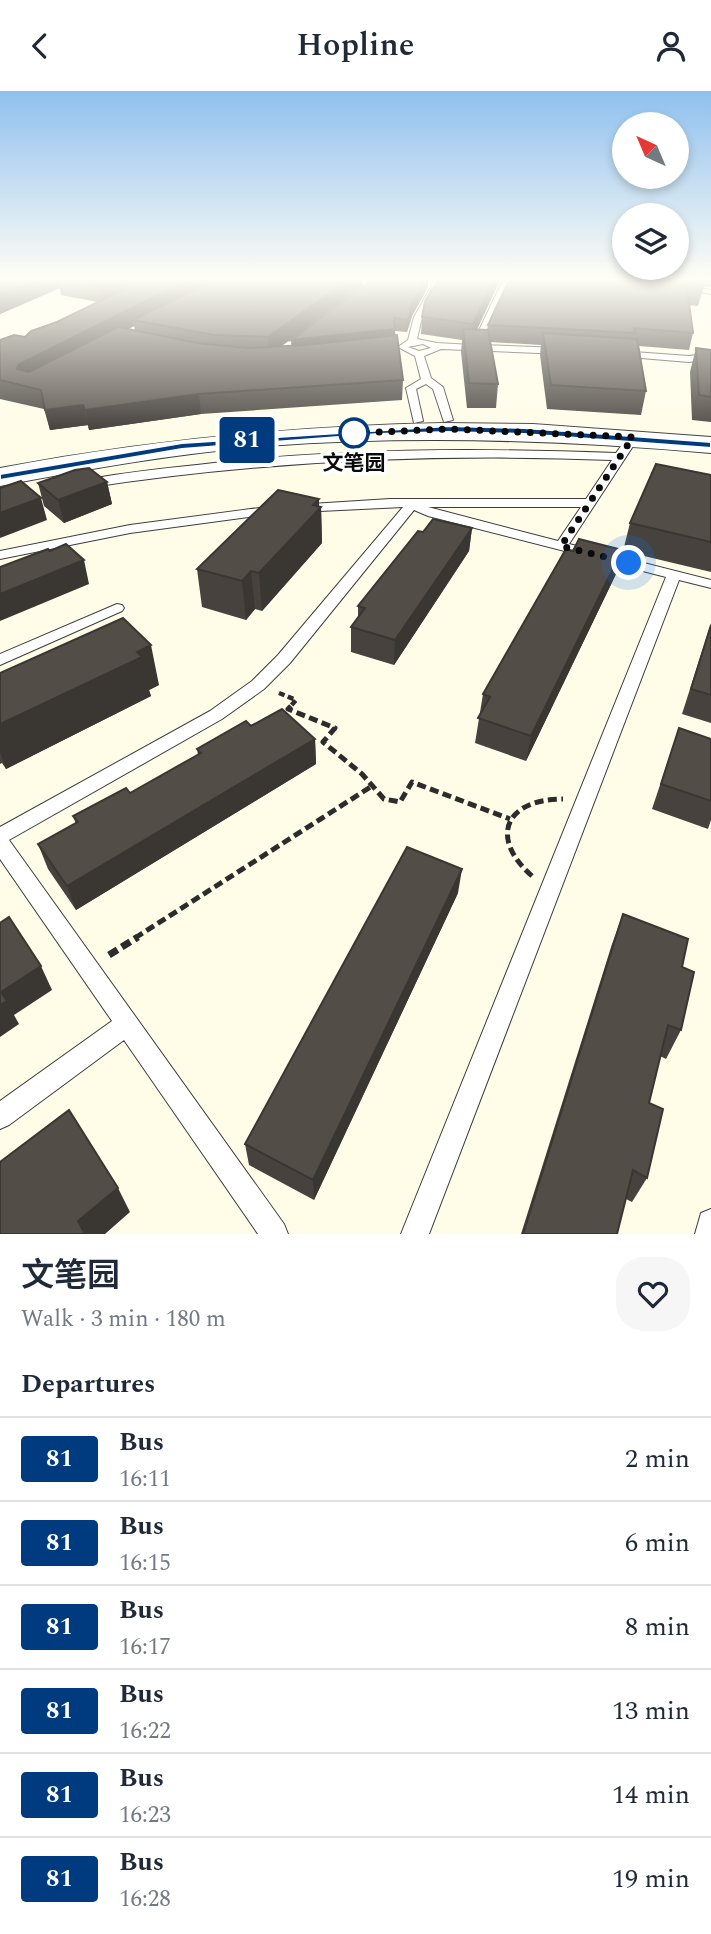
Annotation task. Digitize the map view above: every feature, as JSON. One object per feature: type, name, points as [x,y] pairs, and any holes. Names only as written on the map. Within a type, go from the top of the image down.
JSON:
[{"type":"street","points":[[0,467],[180,437],[418,421],[583,425],[711,436]]},
{"type":"street","points":[[0,477],[182,446],[306,435],[449,429],[626,447],[711,445]]},
{"type":"lane","points":[[411,333],[407,344],[409,352],[433,351],[436,346]]},
{"type":"lane","points":[[475,347],[482,333]]},
{"type":"lane","points":[[390,348],[428,342],[436,346],[570,351]]},
{"type":"lane","points":[[419,353],[426,380],[438,387],[448,420]]},
{"type":"lane","points":[[610,354],[711,362]]},
{"type":"lane","points":[[689,359],[711,356]]},
{"type":"lane","points":[[418,421],[411,388],[426,380]]},
{"type":"lane","points":[[72,486],[205,467],[359,455],[626,447]]},
{"type":"lane","points":[[561,546],[626,447]]},
{"type":"lane","points":[[0,555],[86,536],[306,507],[589,503]]},
{"type":"lane","points":[[412,504],[432,513],[711,583]]},
{"type":"lane","points":[[0,836],[216,715],[258,685],[285,659],[412,504]]},
{"type":"lane","points":[[415,1234],[674,574]]},
{"type":"lane","points":[[0,660],[117,608]]},
{"type":"lane","points":[[0,843],[274,1234]]},
{"type":"lane","points":[[0,1116],[127,1024]]},
{"type":"lane","points":[[709,1234],[711,1223]]},
{"type":"path","points":[[258,685],[296,700],[288,709],[335,728],[323,742],[384,799],[400,802],[412,782],[510,819]]},
{"type":"path","points":[[88,969],[372,786]]},
{"type":"path","points":[[552,884],[523,870],[513,858],[507,846],[506,834],[510,819],[515,811],[538,799],[553,798],[583,805]]},
{"type":"building","points":[[29,333],[81,333],[18,365],[17,369],[29,372],[105,333],[149,333],[197,343],[247,348],[306,345],[397,335],[403,380],[199,394],[85,410],[83,405],[45,410],[41,390],[0,380],[0,340],[14,335],[25,337]]},
{"type":"building","points":[[205,333],[273,333],[268,337]]},
{"type":"building","points":[[300,333],[354,333],[291,340]]},
{"type":"building","points":[[463,333],[489,333],[498,384],[469,383]]},
{"type":"building","points":[[543,333],[637,339],[646,391],[551,385]]},
{"type":"building","points":[[696,348],[711,350],[711,397],[699,395]]},
{"type":"building","points":[[656,464],[711,475],[711,542],[630,523]]},
{"type":"building","points":[[89,468],[107,482],[58,500],[38,483],[75,470]]},
{"type":"building","points":[[21,481],[41,498],[0,513],[0,488]]},
{"type":"building","points":[[278,490],[319,499],[313,505],[321,507],[259,573],[251,571],[242,581],[197,569]]},
{"type":"building","points":[[433,519],[472,528],[395,640],[351,627],[365,608],[358,606],[418,531],[423,532]]},
{"type":"building","points":[[579,539],[622,550],[531,736],[478,718],[490,697],[483,694],[566,549],[573,551]]},
{"type":"building","points":[[66,544],[84,560],[0,594],[0,567]]},
{"type":"building","points":[[123,618],[151,645],[137,652],[142,657],[0,724],[0,673]]},
{"type":"building","points":[[711,625],[711,695],[691,689]]},
{"type":"building","points":[[282,709],[315,739],[67,886],[38,844],[78,822],[73,816],[126,788],[130,793],[201,753],[197,749],[246,721],[251,726]]},
{"type":"building","points":[[679,728],[711,739],[711,801],[661,784]]},
{"type":"building","points":[[407,847],[462,869],[313,1180],[245,1144]]},
{"type":"building","points":[[623,914],[688,939],[682,967],[694,972],[681,1030],[668,1025],[649,1103],[663,1109],[647,1178],[633,1170],[617,1234],[523,1234]]},
{"type":"building","points":[[9,917],[41,966],[1,992],[7,1001],[0,1005],[0,923]]},
{"type":"building","points":[[69,1110],[118,1188],[78,1221],[85,1234],[0,1234],[0,1162]]},
{"type":"bus line","name":"81","points":[[0,477],[182,446],[378,431],[449,429],[561,432],[711,445]]},
{"type":"place","name":"文笔园","points":[[354,433]]},
{"type":"route","points":[[354,433],[449,429],[633,437],[561,546],[629,563]]}]
